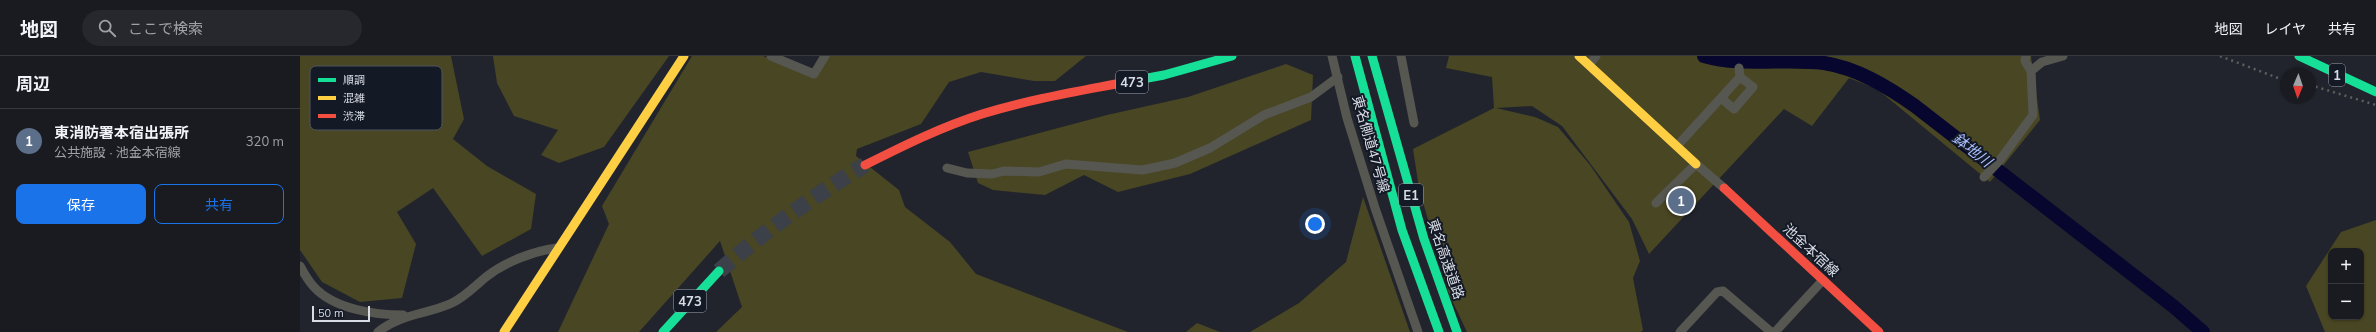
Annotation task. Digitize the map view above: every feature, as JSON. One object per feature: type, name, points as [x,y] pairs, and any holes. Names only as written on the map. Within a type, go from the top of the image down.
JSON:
[{"type":"main road","points":[[504,332],[556,248],[684,56]]},
{"type":"main road","name":"473","points":[[1029,101],[1164,75],[1232,56]]},
{"type":"main road","name":"E1","points":[[1355,56],[1391,191],[1412,259],[1439,332]]},
{"type":"main road","name":"東名高速道路","points":[[1372,56],[1424,239],[1457,332]]},
{"type":"main road","points":[[1579,56],[1696,164]]},
{"type":"main road","name":"1","points":[[2299,56],[2376,92]]},
{"type":"main road","name":"1","points":[[2320,56],[2376,82]]},
{"type":"main road","name":"473","points":[[865,164],[927,134],[981,114],[1076,86],[1174,62]]},
{"type":"main road","name":"池金本宿線","points":[[1724,188],[1879,332]]},
{"type":"main road","name":"473","points":[[663,332],[719,271]]},
{"type":"street","points":[[773,56],[814,74],[825,56]]},
{"type":"street","name":"東名側道47号線","points":[[1332,56],[1347,118],[1375,208],[1418,332]]},
{"type":"street","points":[[1402,56],[1414,123]]},
{"type":"street","points":[[1589,65],[1596,56]]},
{"type":"street","points":[[1984,177],[2002,158],[2033,116],[2031,71],[2025,61],[2026,56]]},
{"type":"street","points":[[2031,71],[2042,62],[2063,56]]},
{"type":"street","points":[[1721,98],[1734,109],[1753,87],[1740,77],[1739,68]]},
{"type":"street","points":[[948,168],[967,173],[992,174],[1004,171],[1039,172],[1066,164],[1102,165],[1123,169],[1157,167],[1175,163],[1210,148],[1264,115],[1311,97],[1338,77]]},
{"type":"street","points":[[1677,146],[1740,77]]},
{"type":"street","points":[[1656,203],[1696,164],[1724,188]]},
{"type":"street","points":[[378,332],[390,323],[407,315],[446,305],[466,295],[488,276],[509,264],[541,250],[556,248]]},
{"type":"street","points":[[300,266],[314,287],[337,302],[372,313],[407,315]]},
{"type":"street","points":[[1775,332],[1823,280]]},
{"type":"street","points":[[1680,332],[1717,292],[1723,291],[1771,332]]},
{"type":"shaded area","points":[[300,56],[451,56],[464,119],[453,139],[487,166],[536,194],[531,229],[482,256],[433,188],[397,212],[416,244],[402,298],[360,302],[322,282],[300,250]]},
{"type":"shaded area","points":[[493,56],[669,56],[604,147],[559,163],[541,155],[558,130],[514,116],[497,83]]},
{"type":"shaded area","points":[[692,56],[763,56],[814,77],[828,56],[1086,56],[1055,81],[1034,81],[981,72],[949,82],[921,124],[857,149],[856,156],[899,190],[905,207],[950,242],[976,274],[1128,332],[716,332],[742,307],[720,241],[639,332],[558,332],[609,224],[602,206]]},
{"type":"shaded area","points":[[1449,56],[2031,56],[2040,120],[1990,182],[1877,89],[1849,78],[1812,126],[1784,109],[1649,254],[1632,219],[1562,126],[1532,106],[1496,108],[1535,117],[1558,127],[1590,165],[1629,222],[1640,261],[1633,278],[1643,330],[1641,332],[1467,332],[1449,294],[1419,188],[1413,149],[1494,108],[1492,77],[1446,68]]},
{"type":"shaded area","points":[[1286,64],[1313,75],[1311,120],[1190,174],[1118,192],[1084,175],[1045,195],[993,190],[978,183],[968,152],[1107,115],[1188,97]]},
{"type":"shaded area","points":[[1363,197],[1410,332],[1250,332],[1299,303],[1346,262]]},
{"type":"shaded area","points":[[2376,220],[2376,332],[2325,332],[2306,286],[2328,252],[2328,320],[2364,320],[2364,248],[2331,248],[2341,232]]},
{"type":"shaded area","points":[[1197,323],[1220,332],[1186,332]]},
{"type":"waterway","name":"鉢地川","points":[[1704,56],[1748,62],[1794,61],[1824,63],[1848,69],[1883,85],[1915,106],[2173,306],[2203,332]]},
{"type":"tunnel","points":[[719,271],[790,215],[865,165]]},
{"type":"railway","points":[[2220,56],[2280,79]]},
{"type":"railway","points":[[2316,87],[2376,105]]},
{"type":"traffic: fast","points":[[1121,83],[1164,75],[1232,56]]},
{"type":"traffic: fast","points":[[1355,56],[1402,230],[1439,332]]},
{"type":"traffic: fast","points":[[1372,56],[1424,239],[1457,332]]},
{"type":"traffic: fast","points":[[2299,56],[2376,92]]},
{"type":"traffic: fast","points":[[663,332],[719,271]]},
{"type":"traffic: slow","points":[[504,332],[684,56]]},
{"type":"traffic: slow","points":[[1579,56],[1696,164]]},
{"type":"traffic: jam","points":[[865,165],[937,131],[982,114],[1033,100],[1121,83]]},
{"type":"traffic: jam","points":[[1724,188],[1879,332]]},
{"type":"place","name":"東消防署本宿出張所","points":[[1681,201]]}]
